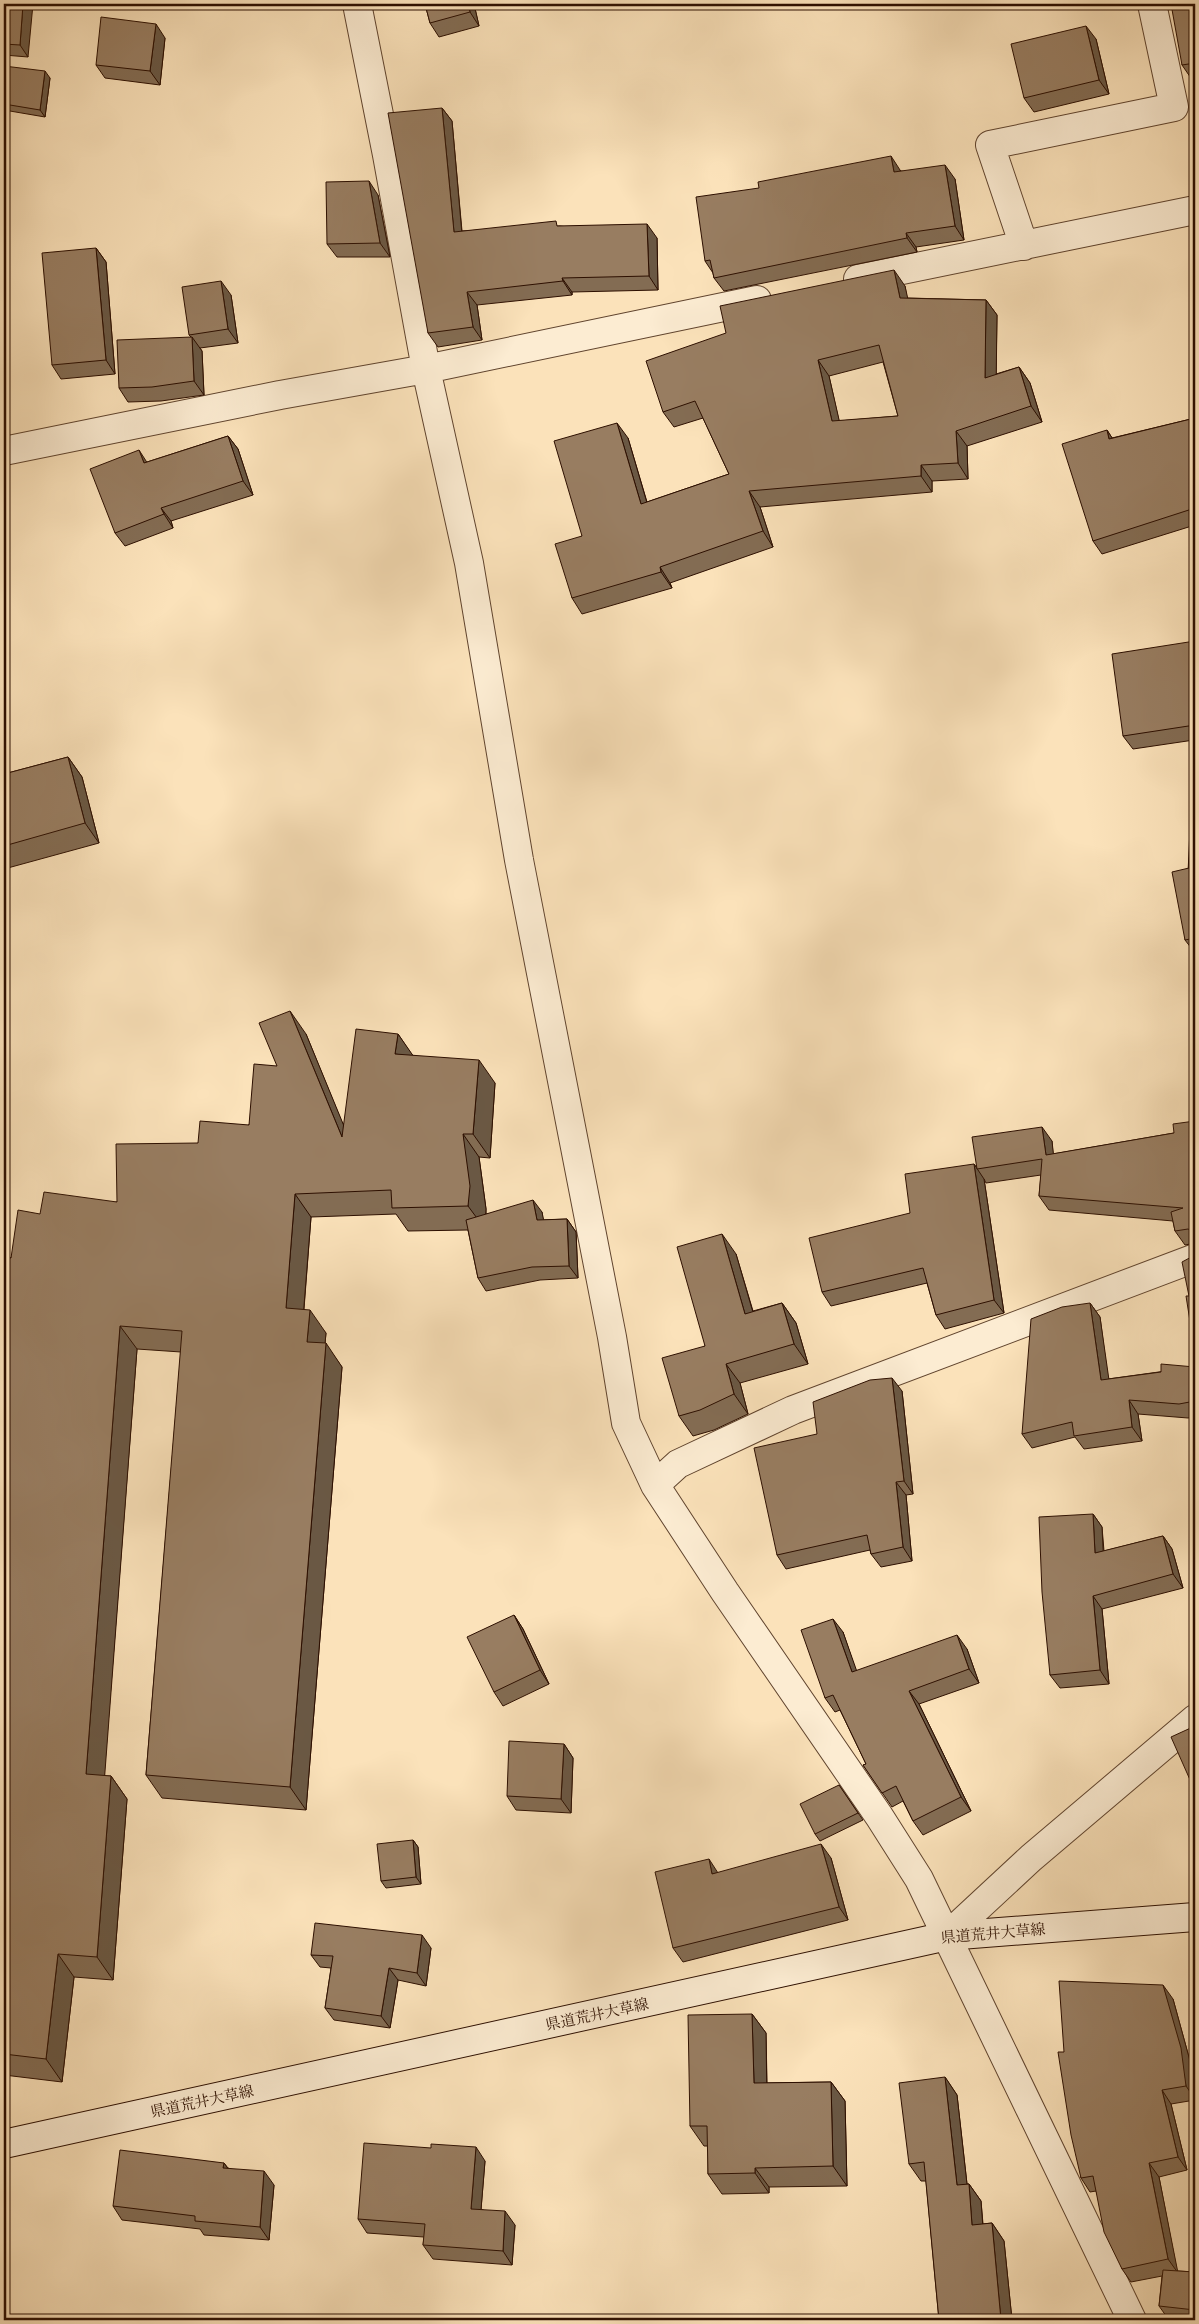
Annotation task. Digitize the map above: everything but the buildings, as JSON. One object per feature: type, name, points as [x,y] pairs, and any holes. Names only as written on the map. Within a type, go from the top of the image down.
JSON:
[{"type":"street","points":[[357,4],[426,369],[469,562],[519,860],[612,1337],[626,1423],[655,1485],[730,1600],[879,1816],[919,1879],[1132,2320]]},
{"type":"street","points":[[1024,246],[990,145],[1174,107],[1152,4]]},
{"type":"street","points":[[831,285],[1195,210]]},
{"type":"street","points":[[4,451],[280,395],[426,369],[782,295]]},
{"type":"street","points":[[655,1485],[678,1464],[793,1410],[1195,1258]]},
{"type":"street","points":[[947,1936],[1031,1858],[1195,1719]]},
{"type":"street","name":"県道荒井大草線","points":[[4,2144],[947,1936],[1195,1917]]}]
